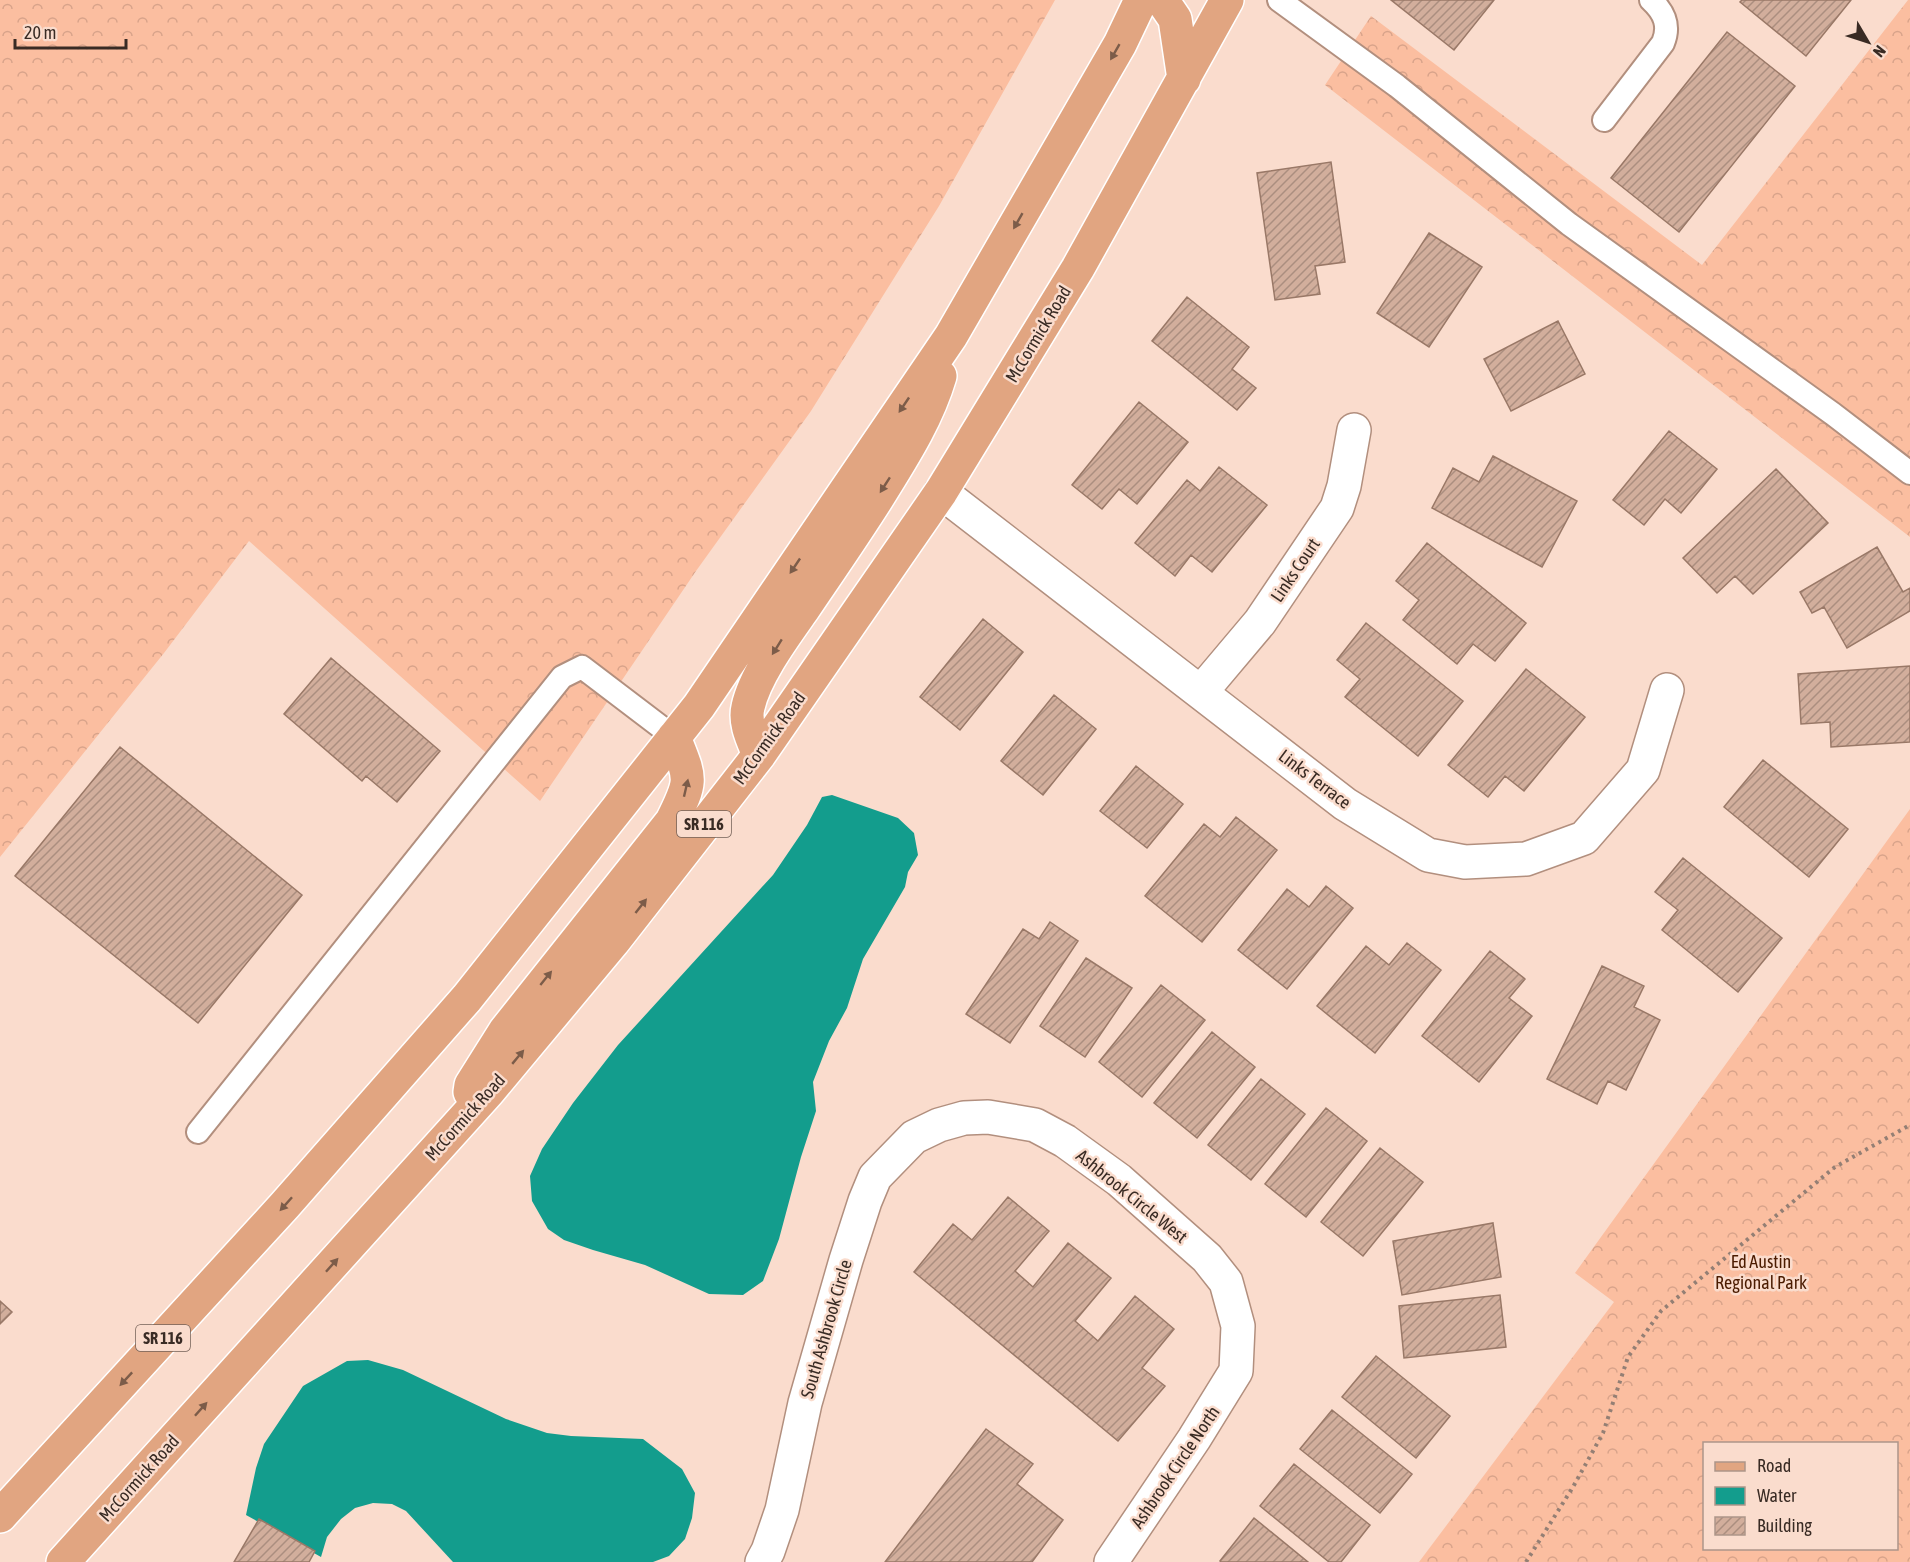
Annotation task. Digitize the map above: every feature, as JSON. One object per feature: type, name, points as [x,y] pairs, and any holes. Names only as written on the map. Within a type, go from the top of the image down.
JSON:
[{"type":"main road","name":"SR 116","points":[[0,1516],[285,1205],[467,998],[699,706],[951,336],[1120,44],[1141,0]]},
{"type":"main road","points":[[1162,0],[1175,19],[1184,79]]},
{"type":"main road","name":"McCormick Road","points":[[63,1562],[466,1117],[613,942],[759,755],[941,492],[1078,268],[1227,0]]},
{"type":"main road","points":[[759,755],[748,727],[747,708],[757,684],[776,648],[843,552],[910,447],[933,397],[951,336]]},
{"type":"main road","points":[[466,1117],[471,1085],[505,1030],[672,821],[687,792],[689,773],[674,737]]},
{"type":"street","name":"Links Court","points":[[1201,692],[1260,622],[1337,508],[1344,486],[1354,430]]},
{"type":"street","name":"Links Terrace","points":[[941,492],[1345,804],[1428,855],[1466,862],[1526,859],[1584,838],[1643,771],[1667,690]]},
{"type":"street","name":"Ashbrook Circle West","points":[[939,1125],[964,1118],[988,1117],[1035,1125],[1065,1141],[1119,1180],[1207,1258],[1226,1282],[1238,1326],[1236,1371]]},
{"type":"street","name":"South Ashbrook Circle","points":[[762,1562],[782,1510],[805,1403],[865,1201],[875,1177],[906,1145],[914,1137],[939,1125]]},
{"type":"street","name":"Ashbrook Circle North","points":[[1111,1562],[1194,1439],[1236,1371]]},
{"type":"lane","points":[[1279,0],[1397,86],[1569,224],[1833,414],[1910,473]]},
{"type":"lane","points":[[1604,120],[1663,44],[1668,32],[1666,19],[1651,0]]},
{"type":"lane","points":[[198,1132],[562,677],[582,667],[674,737]]},
{"type":"path","points":[[1526,1562],[1573,1487],[1603,1433],[1628,1358],[1661,1311],[1835,1167],[1910,1125]]},
{"type":"green space","points":[[0,0],[1055,0],[939,206],[811,411],[696,571],[540,801],[249,541],[164,653],[0,857]]},
{"type":"green space","points":[[1910,0],[1910,537],[1325,85],[1371,16],[1702,265]]},
{"type":"green space","name":"Ed Austin Regional Park","points":[[1910,809],[1910,1562],[1419,1562],[1614,1302],[1575,1273]]},
{"type":"water","points":[[832,795],[898,818],[914,833],[918,855],[908,872],[905,887],[863,959],[847,1008],[829,1041],[813,1082],[816,1111],[779,1239],[763,1281],[743,1295],[709,1294],[645,1265],[564,1240],[548,1229],[532,1201],[530,1176],[542,1149],[573,1103],[618,1045],[773,875],[807,825],[822,797]]},
{"type":"water","points":[[368,1360],[403,1370],[506,1419],[547,1433],[643,1439],[682,1469],[695,1493],[692,1518],[685,1539],[669,1556],[653,1562],[453,1562],[406,1511],[392,1504],[373,1503],[355,1508],[341,1519],[327,1537],[321,1557],[246,1515],[256,1468],[264,1444],[303,1386],[347,1361]]},
{"type":"building","points":[[1391,0],[1494,0],[1454,50]]},
{"type":"building","points":[[1742,0],[1851,0],[1806,56],[1740,2]]},
{"type":"building","points":[[1727,32],[1795,86],[1679,232],[1611,178]]},
{"type":"building","points":[[1331,162],[1345,262],[1315,266],[1320,294],[1275,300],[1257,173]]},
{"type":"building","points":[[1429,233],[1482,267],[1429,347],[1377,313]]},
{"type":"building","points":[[1187,297],[1249,347],[1232,369],[1256,388],[1237,410],[1152,341]]},
{"type":"building","points":[[1558,321],[1585,374],[1511,411],[1484,359]]},
{"type":"building","points":[[1139,402],[1188,442],[1137,504],[1119,489],[1102,509],[1072,485]]},
{"type":"building","points":[[1669,431],[1717,469],[1681,513],[1665,499],[1644,525],[1613,500]]},
{"type":"building","points":[[1493,456],[1577,501],[1542,567],[1432,508],[1453,468],[1479,482]]},
{"type":"building","points":[[1219,467],[1267,505],[1212,572],[1191,555],[1175,576],[1135,543],[1187,480],[1200,491]]},
{"type":"building","points":[[1776,469],[1828,523],[1753,594],[1735,576],[1717,593],[1683,558]]},
{"type":"building","points":[[1427,543],[1526,623],[1495,661],[1473,644],[1457,664],[1403,620],[1419,600],[1396,581]]},
{"type":"building","points":[[1877,547],[1903,592],[1910,588],[1910,611],[1847,648],[1824,607],[1812,613],[1800,592]]},
{"type":"building","points":[[983,619],[1023,652],[960,730],[920,697]]},
{"type":"building","points":[[1366,623],[1463,701],[1418,756],[1345,697],[1360,679],[1337,660]]},
{"type":"building","points":[[331,658],[440,751],[397,802],[366,776],[362,781],[284,714]]},
{"type":"building","points":[[1910,666],[1910,742],[1831,747],[1830,722],[1801,724],[1798,674]]},
{"type":"building","points":[[1526,669],[1585,717],[1524,791],[1505,776],[1488,797],[1448,765]]},
{"type":"building","points":[[1054,695],[1096,729],[1043,795],[1001,761]]},
{"type":"building","points":[[120,747],[302,895],[198,1023],[15,876]]},
{"type":"building","points":[[1763,760],[1848,829],[1809,877],[1724,807]]},
{"type":"building","points":[[1136,766],[1183,804],[1147,848],[1100,811]]},
{"type":"building","points":[[1236,817],[1277,850],[1202,942],[1145,896],[1204,824],[1220,837]]},
{"type":"building","points":[[1683,858],[1782,938],[1738,992],[1662,930],[1678,910],[1655,892]]},
{"type":"building","points":[[1326,886],[1353,908],[1287,989],[1238,950],[1287,889],[1309,907]]},
{"type":"building","points":[[1050,922],[1078,941],[1010,1043],[966,1014],[1023,929],[1039,939]]},
{"type":"building","points":[[1407,943],[1441,970],[1375,1053],[1317,1006],[1366,946],[1389,965]]},
{"type":"building","points":[[1490,951],[1525,979],[1509,998],[1532,1016],[1479,1082],[1422,1036]]},
{"type":"building","points":[[1086,958],[1132,988],[1085,1057],[1040,1026]]},
{"type":"building","points":[[1602,966],[1644,986],[1634,1007],[1660,1020],[1626,1090],[1608,1081],[1597,1104],[1547,1079]]},
{"type":"building","points":[[1161,985],[1205,1020],[1142,1097],[1099,1062]]},
{"type":"building","points":[[1212,1032],[1255,1067],[1197,1138],[1154,1103]]},
{"type":"building","points":[[1261,1079],[1305,1114],[1251,1180],[1208,1145]]},
{"type":"building","points":[[1326,1108],[1367,1141],[1306,1217],[1265,1184]]},
{"type":"building","points":[[1380,1148],[1423,1182],[1363,1256],[1321,1222]]},
{"type":"building","points":[[1008,1197],[1049,1231],[1015,1271],[1033,1287],[1068,1243],[1111,1278],[1075,1321],[1098,1341],[1135,1296],[1174,1329],[1142,1368],[1165,1386],[1118,1441],[914,1272],[953,1224],[972,1240]]},
{"type":"building","points":[[1493,1223],[1501,1277],[1402,1295],[1393,1241]]},
{"type":"building","points":[[1500,1295],[1506,1347],[1404,1358],[1399,1306]]},
{"type":"building","points":[[0,1301],[12,1312],[0,1324]]},
{"type":"building","points":[[1376,1356],[1450,1416],[1416,1458],[1342,1397]]},
{"type":"building","points":[[1332,1410],[1412,1474],[1380,1513],[1300,1449]]},
{"type":"building","points":[[986,1429],[1033,1464],[1017,1484],[1063,1520],[1032,1562],[885,1562]]},
{"type":"building","points":[[1294,1464],[1370,1525],[1341,1562],[1329,1562],[1260,1506]]},
{"type":"building","points":[[1254,1518],[1308,1562],[1221,1562]]},
{"type":"building","points":[[259,1519],[315,1551],[309,1562],[234,1562]]}]
